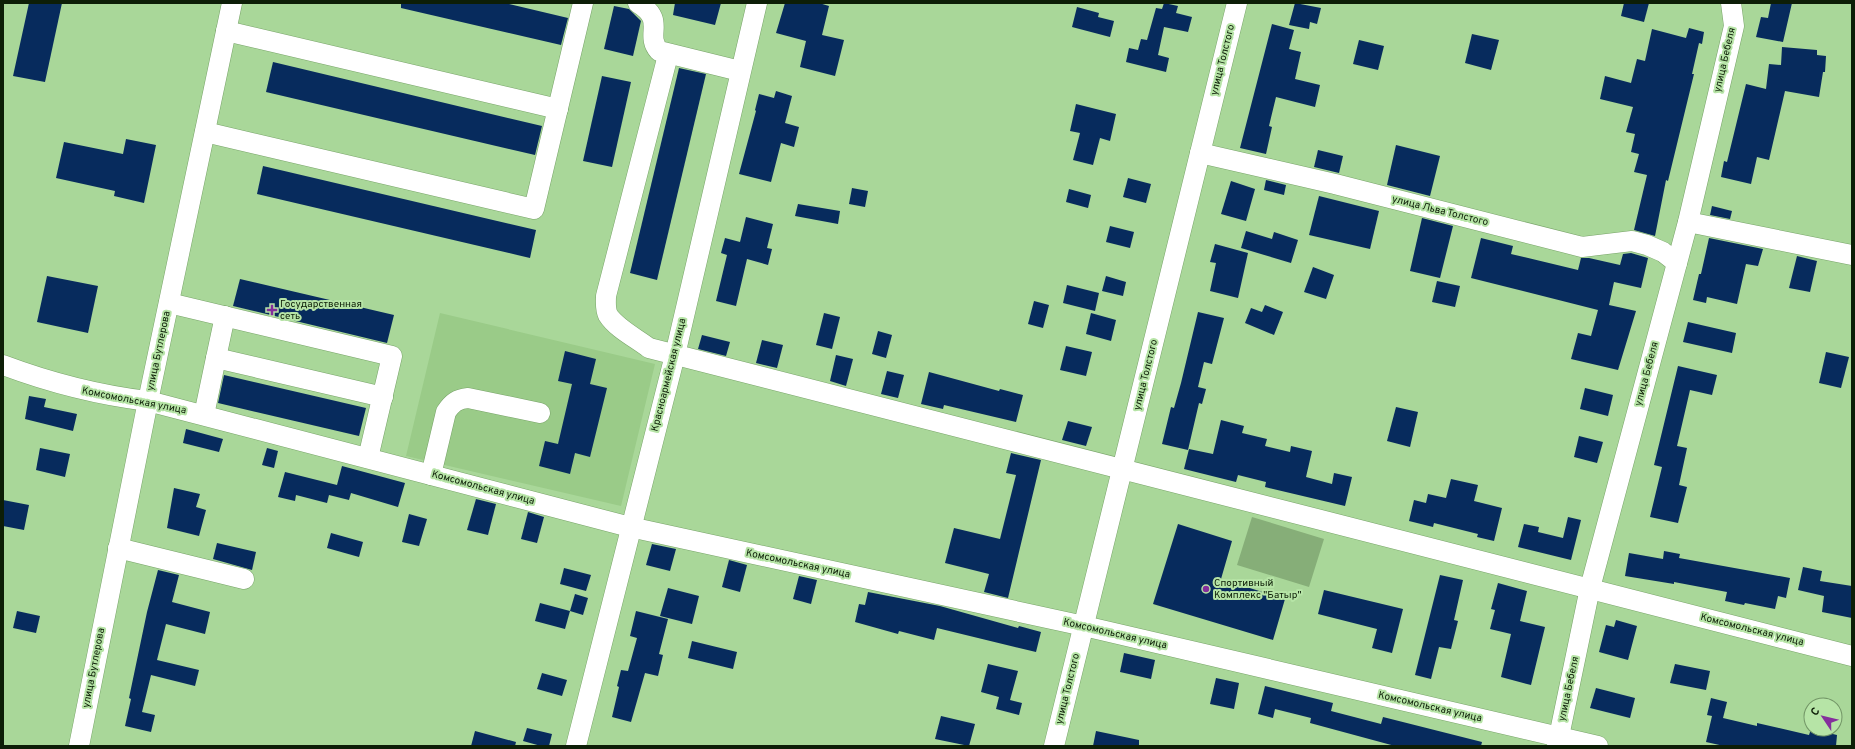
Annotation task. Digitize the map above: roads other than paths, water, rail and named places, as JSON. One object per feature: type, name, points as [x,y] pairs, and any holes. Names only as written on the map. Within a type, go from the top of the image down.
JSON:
[{"type":"street","name":"улица Бутлерова","points":[[79,746],[148,401],[232,3]]},
{"type":"street","points":[[205,132],[534,209],[583,3]]},
{"type":"street","points":[[638,3],[650,12],[655,24]]},
{"type":"street","points":[[660,3],[653,41],[659,51],[740,71]]},
{"type":"street","name":"Красноармейская улица","points":[[576,746],[630,526],[675,354],[757,3]]},
{"type":"street","name":"улица Толстого","points":[[1054,746],[1237,3]]},
{"type":"street","name":"улица Бебеля","points":[[1558,741],[1590,588],[1688,222],[1734,26],[1731,3]]},
{"type":"street","points":[[226,31],[558,109]]},
{"type":"street","name":"Комсомольская улица","points":[[668,54],[606,296],[608,315],[648,348],[1852,656]]},
{"type":"street","name":"улица Льва Толстого","points":[[1200,153],[1335,184],[1582,247],[1632,241],[1647,245],[1663,252],[1677,263]]},
{"type":"street","points":[[1688,222],[1852,255]]},
{"type":"street","points":[[169,303],[392,356],[368,458]]},
{"type":"street","points":[[204,415],[225,316]]},
{"type":"street","points":[[216,358],[383,397]]},
{"type":"street","name":"Комсомольская улица","points":[[3,366],[76,389],[109,396],[148,401],[630,526],[1084,626],[1558,741],[1598,746]]},
{"type":"street","points":[[431,475],[446,412],[451,404],[460,399],[468,398],[540,413]]},
{"type":"street","points":[[118,548],[244,579]]},
{"type":"place","name":"Государственная сеть","points":[[272,310]]},
{"type":"place","name":"Спортивный Комплекс \"Батыр\"","points":[[1206,589]]}]
